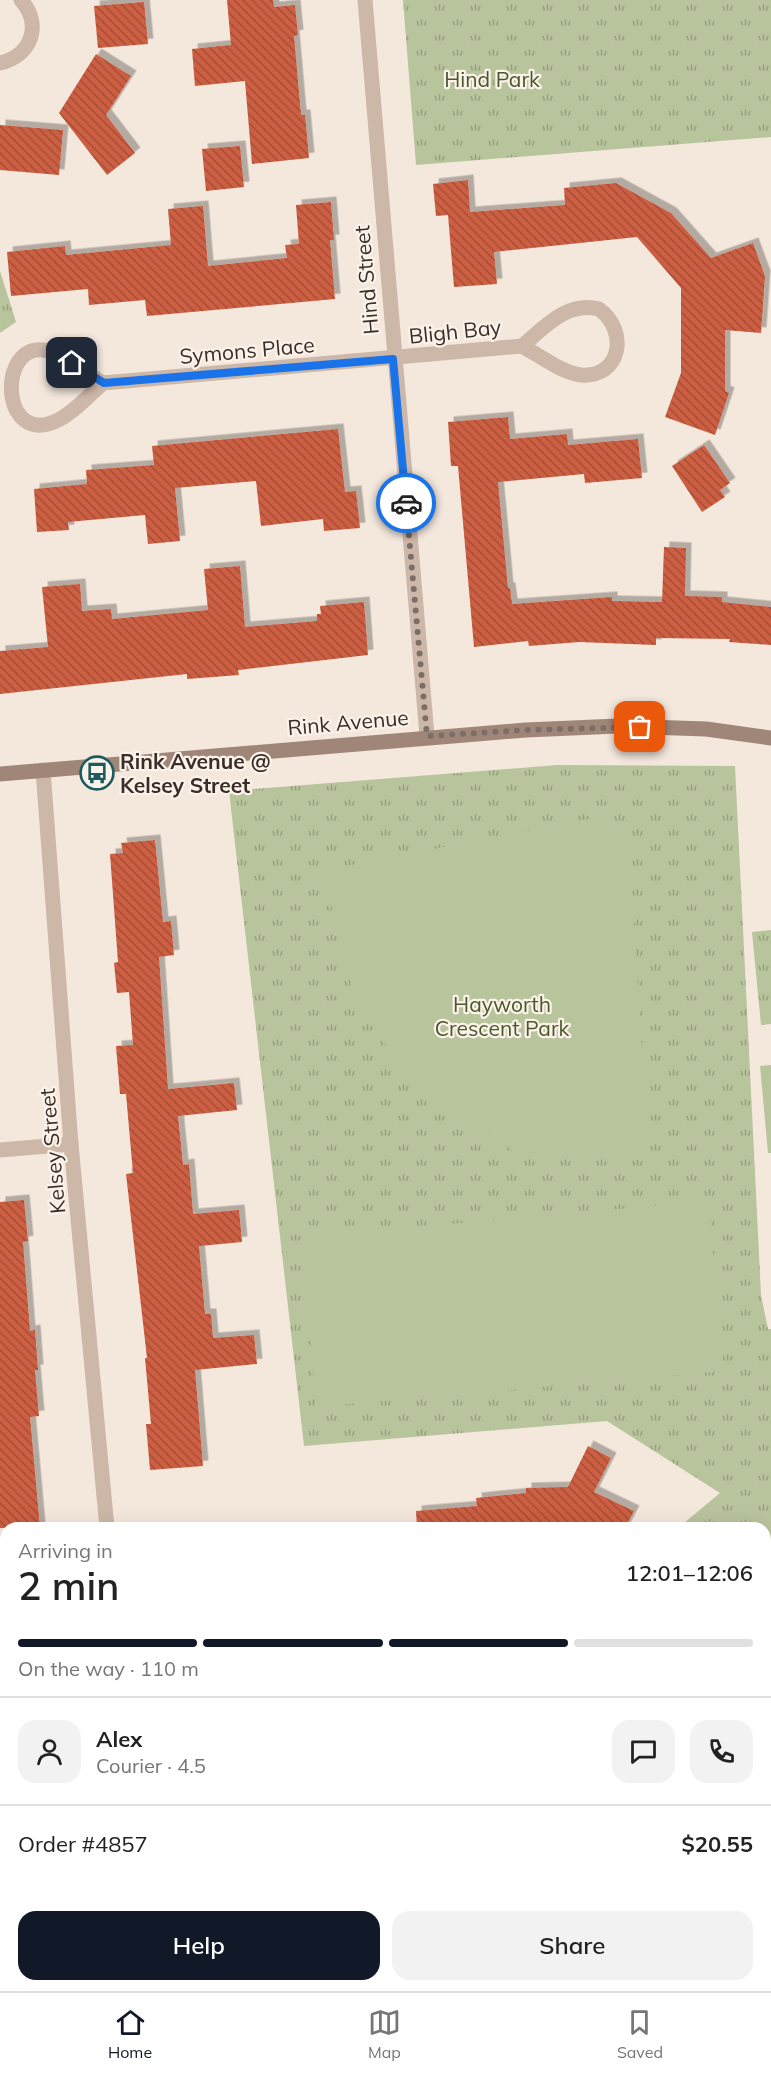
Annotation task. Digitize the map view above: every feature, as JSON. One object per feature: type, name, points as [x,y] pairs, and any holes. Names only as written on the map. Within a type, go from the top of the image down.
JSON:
[{"type":"street","points":[[0,63],[12,60],[30,42],[33,29],[32,17],[21,0]]},
{"type":"street","name":"Hind Street","points":[[365,0],[393,359],[427,736]]},
{"type":"street","name":"Bligh Bay","points":[[393,359],[522,346],[564,312],[587,306],[599,309],[608,316],[618,338],[612,360],[593,374],[581,375],[569,372],[522,346]]},
{"type":"street","points":[[44,350],[56,354],[104,383],[60,418],[42,424],[23,421],[12,413],[5,402],[2,390],[3,377],[19,356],[44,350]]},
{"type":"street","name":"Symons Place","points":[[104,383],[393,359]]},
{"type":"street","name":"Rink Avenue","points":[[0,774],[427,736],[618,726],[706,729],[771,738]]},
{"type":"street","name":"Kelsey Street","points":[[43,770],[72,1144],[105,1522]]},
{"type":"street","points":[[0,1150],[72,1144]]},
{"type":"green space","name":"Hind Park","points":[[403,0],[771,0],[771,137],[416,165]]},
{"type":"green space","points":[[0,271],[16,322],[0,333]]},
{"type":"green space","name":"Hayworth Crescent Park","points":[[557,765],[735,766],[761,1295],[768,1329],[771,1329],[771,1522],[685,1522],[720,1493],[607,1421],[304,1446],[229,791]]},
{"type":"green space","points":[[599,817],[629,847],[649,1160],[523,1158],[418,1086],[362,1014],[339,950],[325,870]]},
{"type":"green space","points":[[771,930],[771,1024],[761,1025],[752,932]]},
{"type":"green space","points":[[771,1065],[771,1153],[768,1153],[760,1066]]},
{"type":"green space","points":[[708,1201],[724,1371],[316,1407],[301,1237]]},
{"type":"building","points":[[227,0],[273,0],[274,7],[295,5],[298,35],[294,36],[301,115],[305,115],[309,158],[252,164],[245,81],[195,86],[192,49],[231,45]]},
{"type":"building","points":[[144,2],[148,44],[98,48],[94,6]]},
{"type":"building","points":[[96,54],[131,76],[106,115],[135,153],[107,175],[59,113]]},
{"type":"building","points":[[0,125],[63,130],[59,175],[0,170]]},
{"type":"building","points":[[240,146],[244,187],[206,191],[202,149]]},
{"type":"building","points":[[468,180],[470,212],[565,205],[564,188],[616,183],[671,213],[711,258],[753,243],[765,276],[761,333],[725,330],[725,391],[729,393],[715,435],[665,417],[681,373],[681,288],[637,237],[494,252],[497,284],[454,287],[448,215],[436,216],[433,184]]},
{"type":"building","points":[[331,202],[334,240],[330,240],[335,299],[147,316],[145,300],[89,305],[88,289],[11,296],[7,252],[65,246],[66,255],[171,245],[168,209],[203,206],[208,266],[287,258],[285,245],[299,244],[296,205]]},
{"type":"building","points":[[508,417],[510,439],[567,434],[568,445],[638,439],[642,478],[585,483],[584,474],[498,482],[508,588],[510,588],[512,604],[612,597],[612,601],[662,602],[664,547],[686,548],[685,596],[722,597],[722,602],[771,607],[771,645],[729,642],[730,639],[656,638],[656,645],[579,642],[529,646],[528,641],[474,647],[458,466],[451,466],[448,422]]},
{"type":"building","points":[[338,429],[345,492],[356,491],[360,528],[324,531],[323,519],[261,526],[256,481],[175,488],[180,541],[148,544],[145,515],[68,522],[69,530],[37,532],[34,489],[87,484],[86,470],[154,465],[152,446]]},
{"type":"building","points":[[704,445],[730,483],[720,490],[725,497],[702,512],[672,466]]},
{"type":"building","points":[[240,566],[245,627],[317,621],[317,614],[321,614],[320,606],[364,602],[368,655],[238,670],[239,675],[187,679],[187,674],[0,694],[0,651],[48,647],[42,587],[80,584],[82,611],[111,609],[112,619],[208,610],[204,569]]},
{"type":"building","points":[[155,840],[163,922],[171,921],[174,955],[159,957],[168,1089],[234,1083],[237,1110],[178,1116],[183,1165],[189,1164],[193,1214],[239,1210],[242,1242],[199,1246],[205,1314],[211,1314],[213,1338],[254,1335],[257,1364],[195,1370],[203,1466],[150,1470],[146,1424],[151,1424],[145,1358],[147,1358],[126,1174],[133,1173],[126,1094],[120,1094],[116,1046],[133,1045],[129,992],[117,993],[114,963],[118,962],[110,854],[123,853],[121,843]]},
{"type":"building","points":[[24,1200],[28,1241],[23,1242],[30,1331],[35,1330],[38,1370],[35,1370],[39,1416],[30,1417],[39,1522],[0,1522],[0,1202]]},
{"type":"building","points":[[588,1446],[611,1458],[594,1492],[634,1511],[628,1522],[417,1522],[416,1511],[477,1506],[476,1498],[526,1493],[526,1488],[568,1487]]},
{"type":"way so far","points":[[406,503],[427,736],[618,726],[640,727]]},
{"type":"place","name":"Rink Avenue @ Kelsey Street","points":[[97,773]]},
{"type":"route","points":[[72,363],[104,383],[393,359],[406,503]]}]
